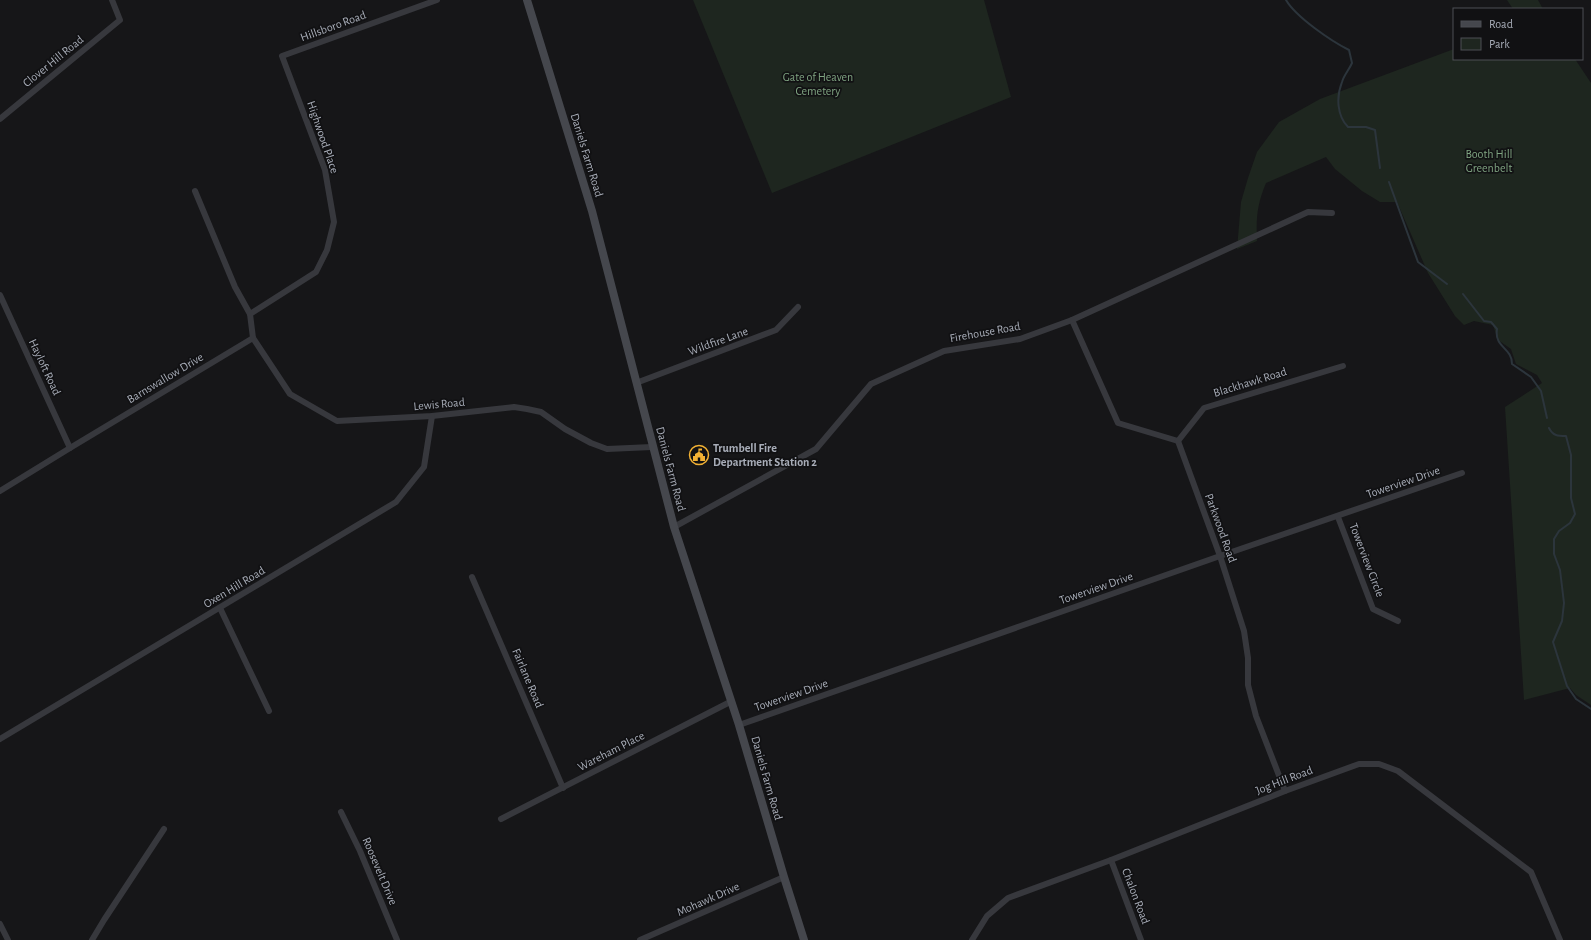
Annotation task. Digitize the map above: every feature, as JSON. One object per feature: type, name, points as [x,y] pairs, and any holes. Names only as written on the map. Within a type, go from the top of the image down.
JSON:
[{"type":"main road","name":"Daniels Farm Road","points":[[527,0],[592,211],[652,447],[674,527],[730,702],[739,725],[804,940]]},
{"type":"street","name":"Clover Hill Road","points":[[0,119],[120,20],[112,0]]},
{"type":"street","name":"Hillsboro Road","points":[[282,56],[437,0]]},
{"type":"street","name":"Highwood Place","points":[[250,314],[316,272],[327,250],[334,222],[325,170],[282,56]]},
{"type":"street","points":[[195,191],[235,287],[250,314],[253,338]]},
{"type":"street","name":"Firehouse Road","points":[[674,527],[816,449],[871,384],[944,351],[1020,339],[1072,320],[1308,212],[1332,213]]},
{"type":"street","name":"Hayloft Road","points":[[0,295],[70,448]]},
{"type":"street","name":"Wildfire Lane","points":[[636,382],[776,330],[798,307]]},
{"type":"street","points":[[1072,320],[1118,423],[1178,441]]},
{"type":"street","name":"Barnswallow Drive","points":[[0,491],[253,338]]},
{"type":"street","name":"Lewis Road","points":[[253,338],[290,394],[337,421],[432,416],[514,407],[527,408],[541,412],[578,436],[607,449],[652,447]]},
{"type":"street","name":"Blackhawk Road","points":[[1178,441],[1204,408],[1343,366]]},
{"type":"street","name":"Oxen Hill Road","points":[[0,739],[396,502],[424,467],[432,416]]},
{"type":"street","name":"Parkwood Road","points":[[1178,441],[1220,556],[1244,631],[1248,658],[1248,685],[1256,716],[1285,791]]},
{"type":"street","name":"Towerview Drive","points":[[739,725],[1220,556],[1338,517],[1462,473]]},
{"type":"street","name":"Towerview Circle","points":[[1338,517],[1373,609],[1398,620]]},
{"type":"street","name":"Fairlane Road","points":[[472,577],[563,788]]},
{"type":"street","points":[[220,608],[269,711]]},
{"type":"street","name":"Wareham Place","points":[[501,819],[730,702]]},
{"type":"street","name":"Jog Hill Road","points":[[972,940],[986,916],[1008,898],[1111,860],[1285,791],[1359,764],[1379,764],[1398,771],[1531,872],[1560,940]]},
{"type":"street","name":"Roosevelt Drive","points":[[341,812],[360,851],[397,940]]},
{"type":"street","points":[[92,940],[164,829]]},
{"type":"street","name":"Chalon Road","points":[[1111,860],[1141,940]]},
{"type":"street","name":"Mohawk Drive","points":[[640,940],[784,877]]},
{"type":"street","points":[[0,924],[8,940]]},
{"type":"green space","name":"Gate of Heaven Cemetery","points":[[693,0],[984,0],[1011,97],[772,193]]},
{"type":"green space","points":[[1507,0],[1538,0],[1542,8],[1512,8]]},
{"type":"green space","name":"Booth Hill Greenbelt","points":[[1453,49],[1453,60],[1576,60],[1591,83],[1591,705],[1576,695],[1570,688],[1524,700],[1505,407],[1542,383],[1537,375],[1516,364],[1511,349],[1498,340],[1493,325],[1474,321],[1464,325],[1455,316],[1428,273],[1397,202],[1380,202],[1362,191],[1335,169],[1326,157],[1266,183],[1258,211],[1257,241],[1237,249],[1241,202],[1257,152],[1279,122],[1320,99]]},
{"type":"waterway","points":[[1286,0],[1291,7],[1314,28],[1349,50],[1352,63],[1340,88],[1338,100],[1340,112],[1344,123],[1348,127],[1366,127],[1375,130],[1380,168]]},
{"type":"waterway","points":[[1389,182],[1418,262],[1447,284]]},
{"type":"waterway","points":[[1463,294],[1484,321],[1491,322],[1497,329],[1498,340],[1509,354],[1512,364],[1531,377],[1541,391],[1547,418]]},
{"type":"waterway","points":[[1549,428],[1552,433],[1556,435],[1566,436],[1571,455],[1571,498],[1575,514],[1570,523],[1559,531],[1554,539],[1554,554],[1560,570],[1564,603],[1562,621],[1553,642],[1567,686],[1576,699],[1591,709]]},
{"type":"place","name":"Trumbell Fire Department Station 2","points":[[699,455]]}]
